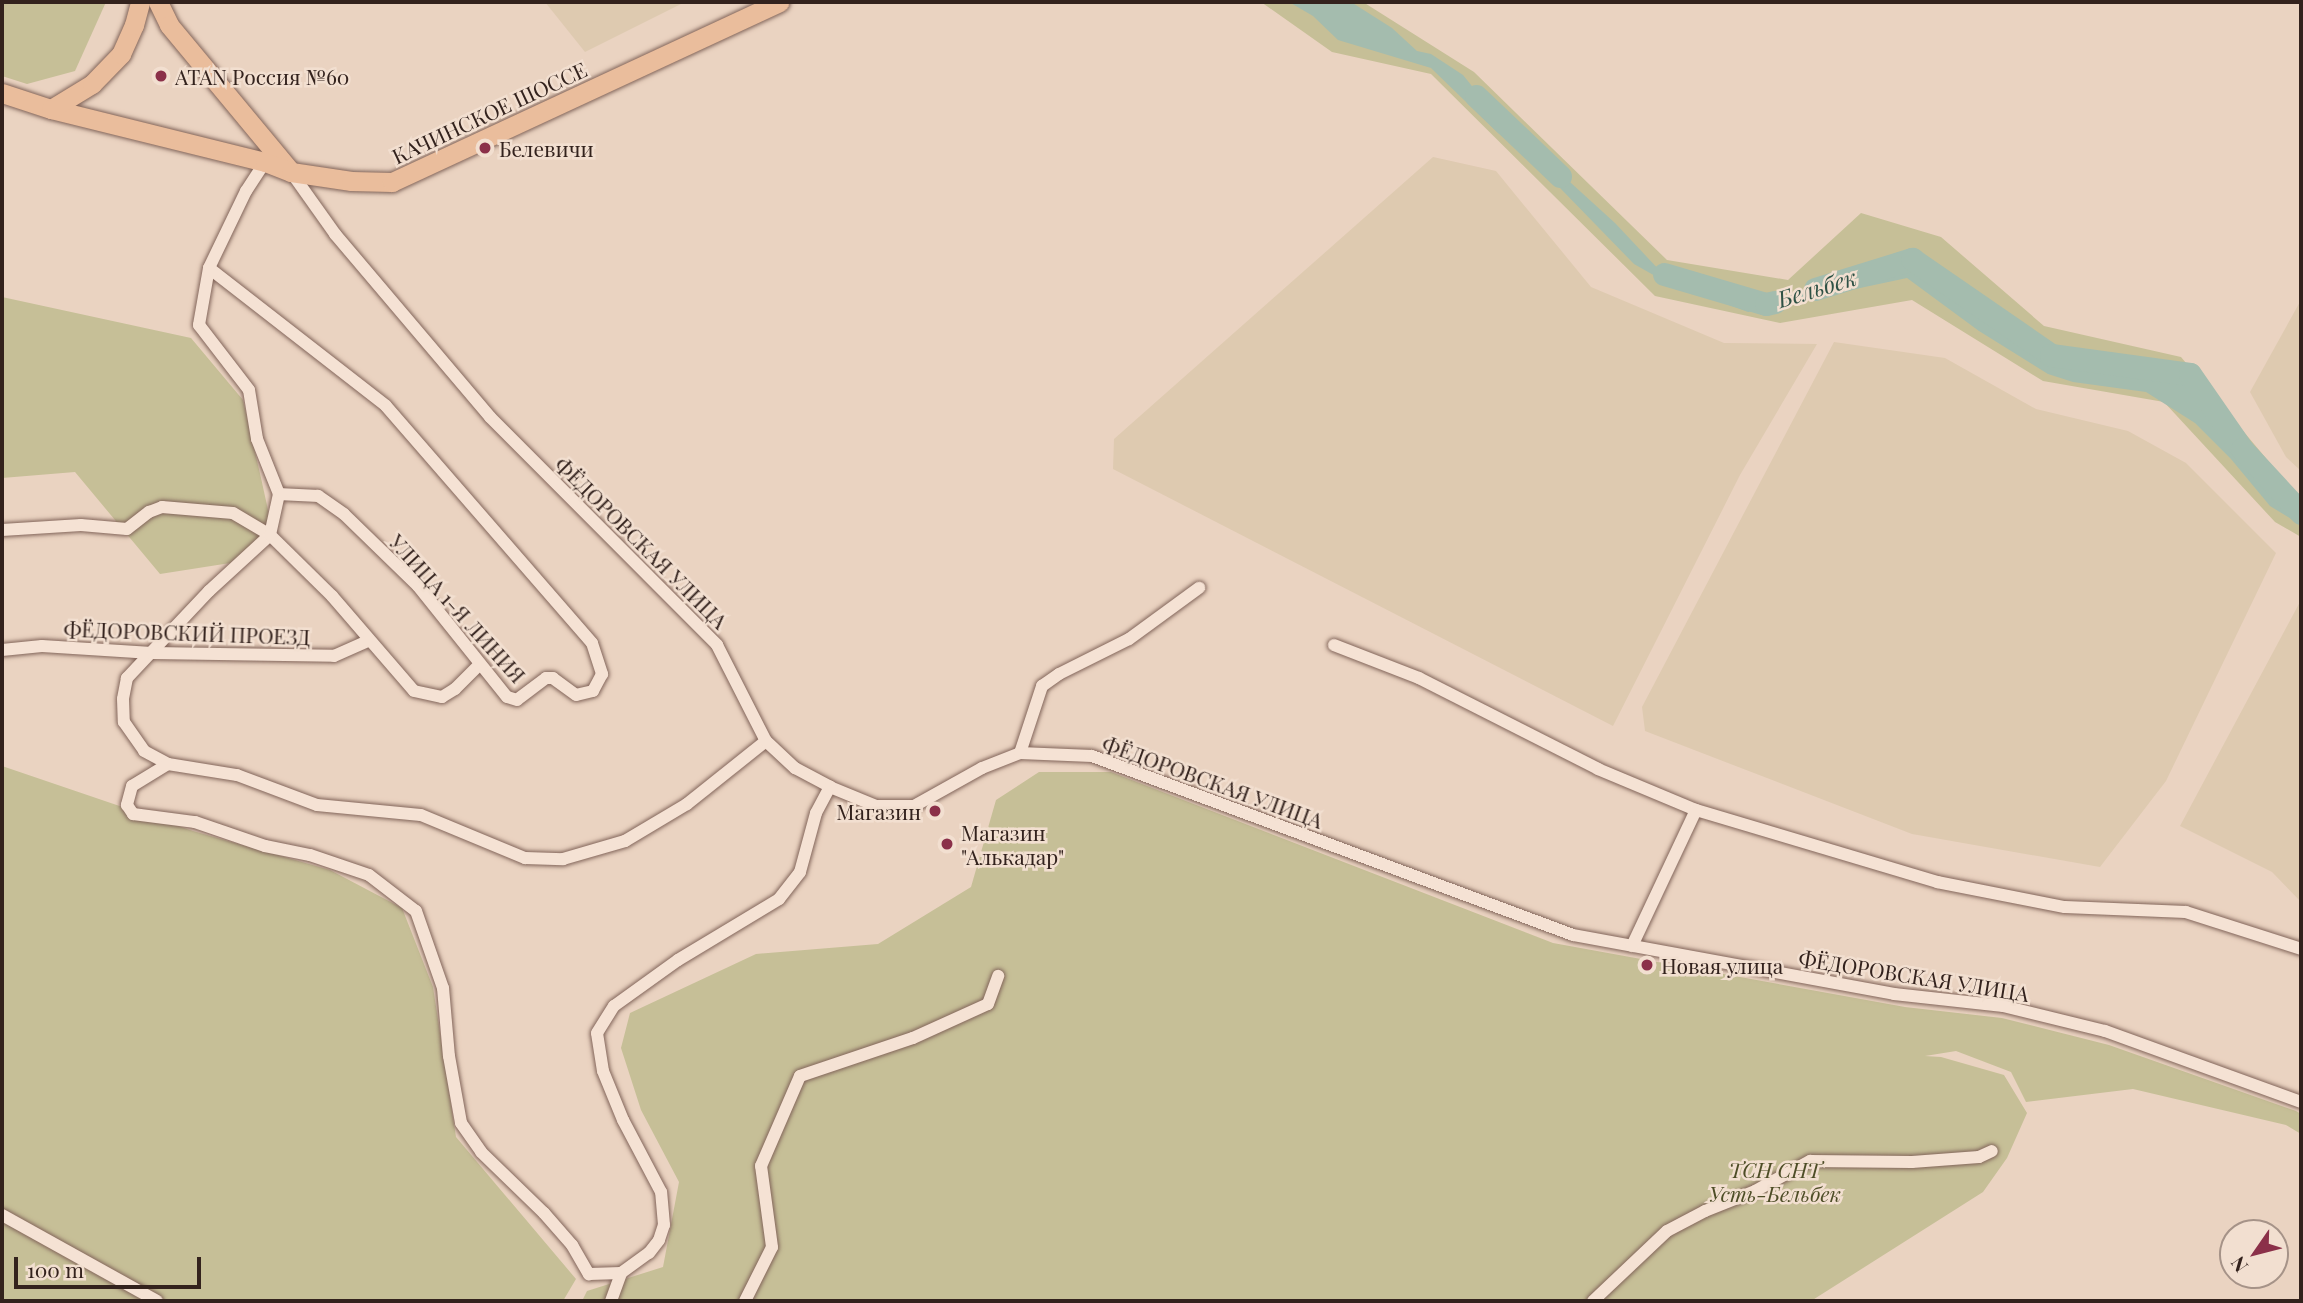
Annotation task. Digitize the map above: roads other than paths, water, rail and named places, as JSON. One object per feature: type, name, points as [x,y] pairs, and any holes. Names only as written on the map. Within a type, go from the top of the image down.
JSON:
[{"type":"main road","points":[[51,109],[92,84],[121,54],[134,25],[140,2]]},
{"type":"main road","points":[[158,2],[169,25],[291,172]]},
{"type":"main road","name":"КАЧИНСКОЕ ШОССЕ","points":[[2,93],[51,109],[265,162],[291,172],[351,181],[392,182],[779,2]]},
{"type":"street","points":[[265,162],[246,191],[209,268],[199,325],[249,390],[257,439],[279,494],[270,534],[209,591],[127,678],[123,699],[124,722],[144,751],[168,764],[237,775],[317,805],[421,815],[524,858],[563,859],[625,841],[687,804],[765,741]]},
{"type":"street","name":"ФЁДОРОВСКАЯ УЛИЦА","points":[[291,172],[335,234],[490,416],[717,645],[765,741],[795,768],[830,787],[876,806],[914,806],[982,768],[1020,753],[1092,756],[1573,935],[1895,994],[2015,1009],[2105,1031],[2301,1102]]},
{"type":"street","name":"УЛИЦА 1-Я ЛИНИЯ","points":[[209,268],[386,406],[592,643],[602,674],[593,691],[576,695],[554,678],[546,678],[517,700],[507,697],[418,586],[344,514],[318,496],[279,494]]},
{"type":"street","points":[[2,530],[81,525],[127,529],[149,512],[162,507],[233,513],[270,534],[332,596],[368,641],[414,691],[442,696],[455,689],[480,664]]},
{"type":"street","points":[[1020,753],[1042,687],[1059,674],[1129,639],[1199,588]]},
{"type":"street","name":"ФЁДОРОВСКИЙ ПРОЕЗД","points":[[2,650],[42,646],[152,653],[334,656],[368,641]]},
{"type":"street","points":[[1334,645],[1419,678],[1598,769],[1696,810],[1937,882],[2066,907],[2186,912],[2301,949]]},
{"type":"street","points":[[168,764],[132,786],[127,805],[132,814],[195,822],[265,846],[310,855],[369,874],[416,911],[443,988],[449,1056],[461,1123],[481,1152],[565,1237],[589,1274],[621,1273],[649,1253],[659,1240],[663,1225],[661,1192],[624,1120],[603,1071],[597,1033],[614,1006],[678,960],[779,899],[800,872],[816,813],[830,787]]},
{"type":"street","points":[[1632,946],[1696,810]]},
{"type":"street","points":[[745,1301],[772,1247],[761,1166],[800,1076],[912,1038],[988,1004],[998,976]]},
{"type":"street","points":[[1593,1301],[1667,1231],[1705,1211],[1755,1191],[1810,1161],[1912,1162],[1979,1157],[1992,1151]]},
{"type":"street","points":[[2,1215],[157,1301]]},
{"type":"street","points":[[611,1301],[621,1273]]},
{"type":"water","name":"Бельбек","points":[[1289,2],[1351,2],[1392,28],[1417,51],[1431,54],[1463,75],[1493,112],[1615,223],[1662,273],[1677,271],[1694,283],[1751,300],[1767,301],[1912,259],[2051,355],[2190,374],[2242,449],[2301,509],[2301,525],[2270,506],[2231,459],[2195,423],[2146,392],[2073,382],[2048,374],[1979,331],[1907,278],[1748,312],[1664,281],[1634,264],[1525,152],[1498,133],[1431,68],[1338,40],[1313,16]]},
{"type":"waterway","name":"Бельбек","points":[[1476,96],[1560,176]]},
{"type":"waterway","name":"Бельбек","points":[[1815,289],[1912,259],[2051,355],[2190,374],[2242,449],[2301,513]]},
{"type":"waterway","name":"Бельбек","points":[[1664,274],[1766,304],[1775,302]]},
{"type":"place","name":"ATAN Россия №60","points":[[161,76]]},
{"type":"place","name":"Белевичи","points":[[485,148]]},
{"type":"place","name":"Магазин","points":[[935,811]]},
{"type":"place","name":"Магазин \"Алькадар\"","points":[[947,844]]},
{"type":"place","name":"Новая улица","points":[[1647,965]]},
{"type":"park label","name":"ТСН СНТ Усть-Бельбек","points":[[1775,1181]]}]
